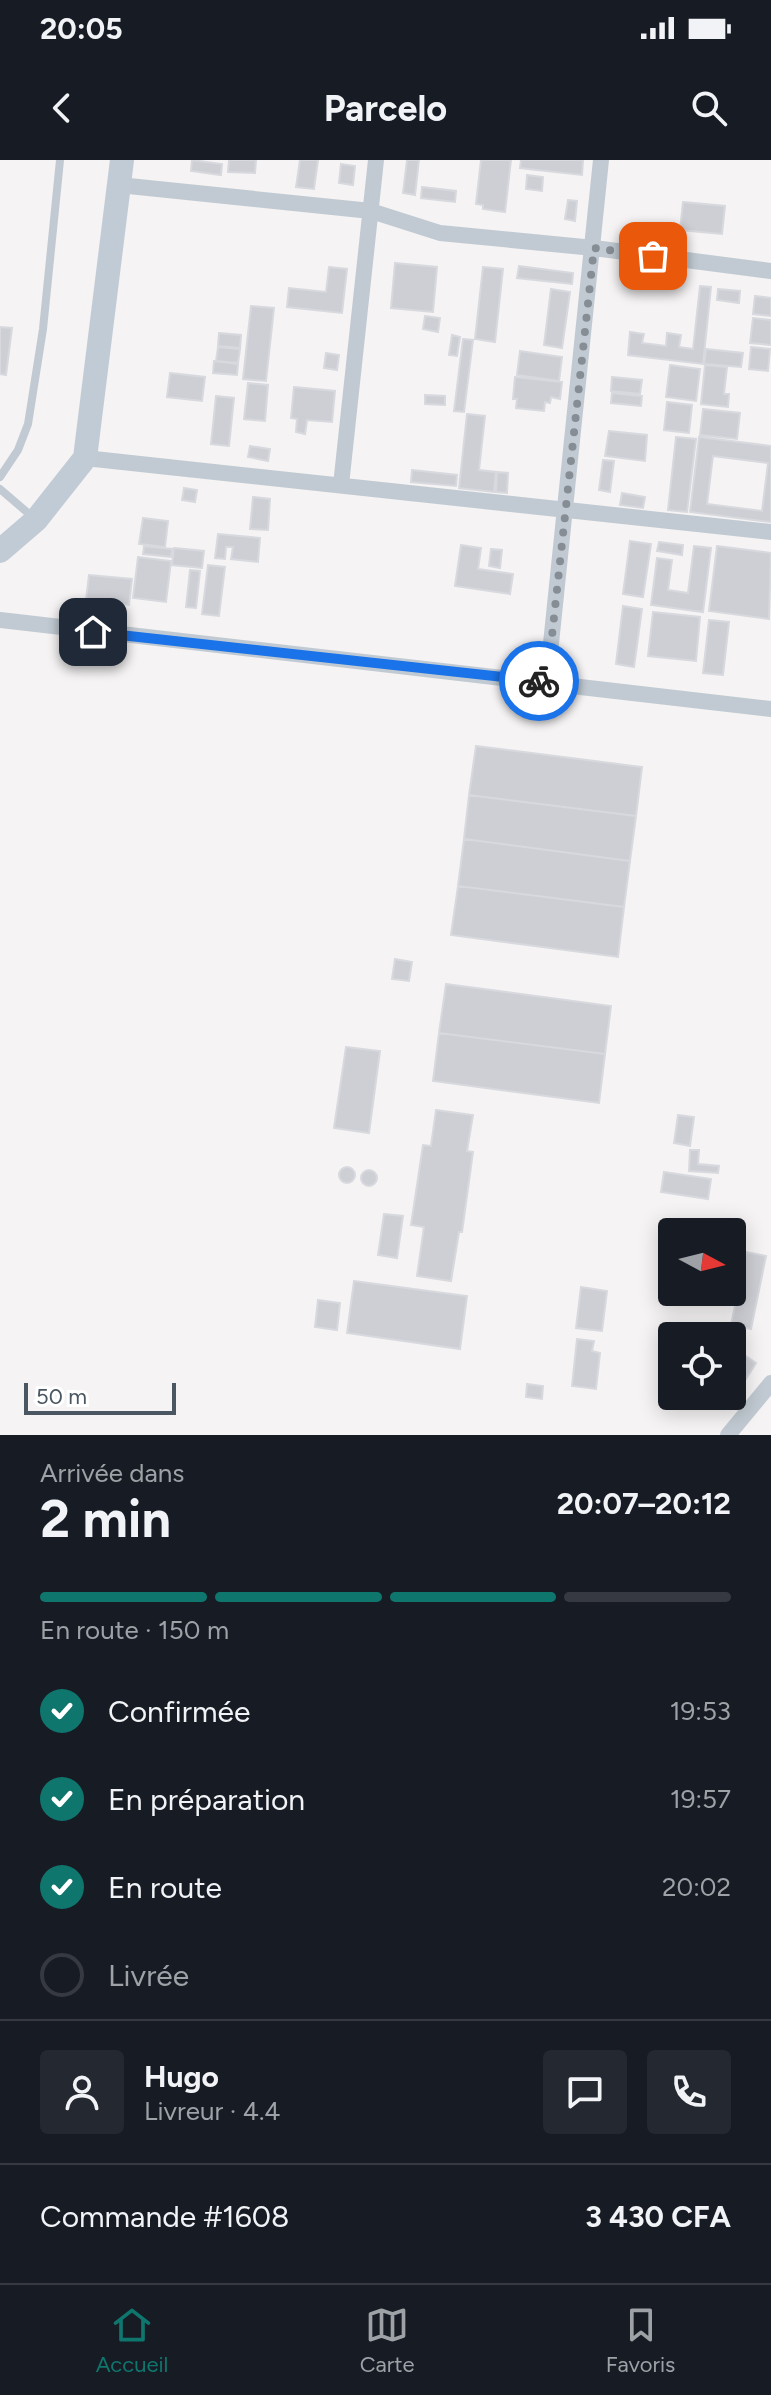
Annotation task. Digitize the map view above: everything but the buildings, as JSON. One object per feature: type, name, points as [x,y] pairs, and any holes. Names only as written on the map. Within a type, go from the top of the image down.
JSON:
[{"type":"street","points":[[0,551],[29,514],[85,458],[122,160]]},
{"type":"street","points":[[341,485],[376,160]]},
{"type":"street","points":[[547,682],[601,160]]},
{"type":"street","points":[[119,185],[371,211],[440,233],[594,248],[771,271]]},
{"type":"street","points":[[85,458],[771,532]]},
{"type":"street","points":[[0,620],[771,709]]},
{"type":"street","points":[[728,1435],[771,1383]]},
{"type":"lane","points":[[0,477],[18,450],[28,424],[43,329],[60,160]]},
{"type":"lane","points":[[3,492],[29,514]]},
{"type":"way so far","points":[[539,681],[547,682],[594,248],[653,256]]},
{"type":"route","points":[[93,632],[539,681]]}]
